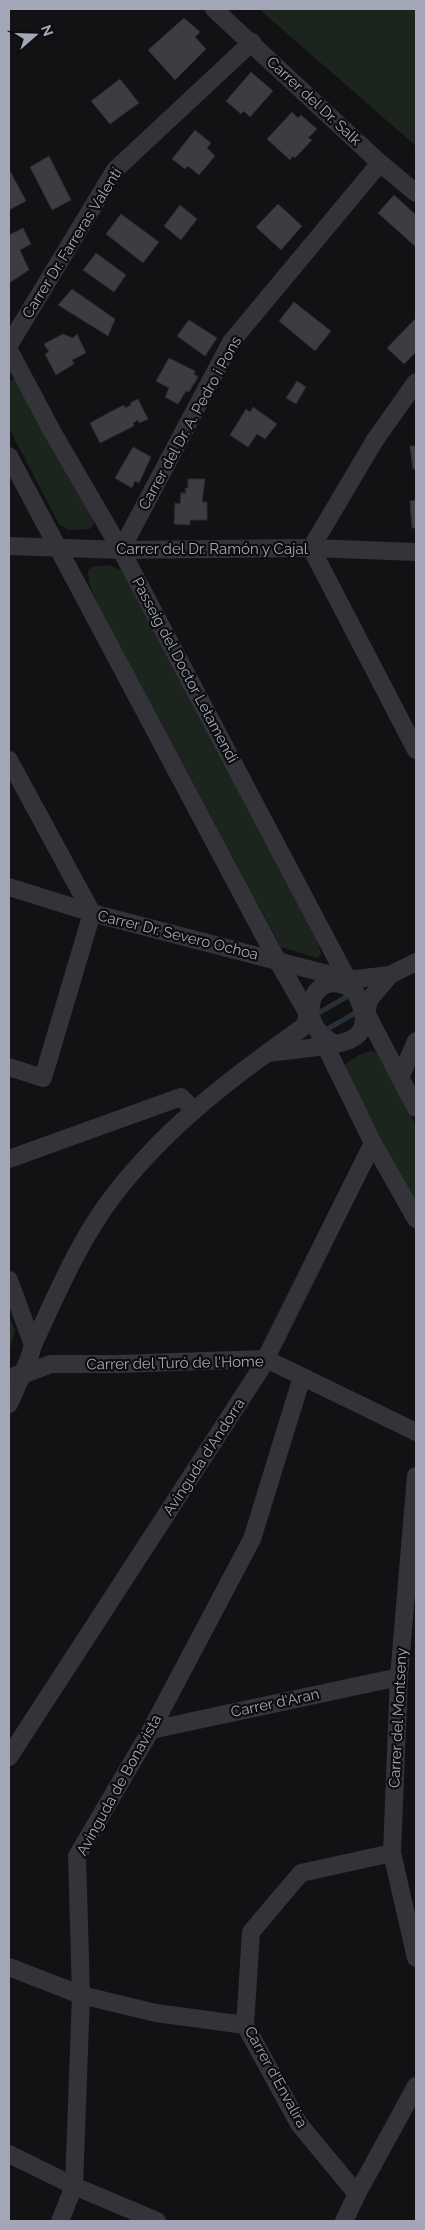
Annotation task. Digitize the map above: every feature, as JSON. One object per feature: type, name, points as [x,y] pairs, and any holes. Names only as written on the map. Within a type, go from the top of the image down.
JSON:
[{"type":"street","name":"Carrer del Dr. Salk","points":[[214,9],[252,42],[380,163],[416,193]]},
{"type":"street","name":"Carrer Dr. Farreras Valentí","points":[[9,345],[115,170],[252,42]]},
{"type":"street","name":"Carrer del Dr. A. Pedro i Pons","points":[[121,550],[231,342],[380,163]]},
{"type":"street","name":"Passeig del Doctor Letamendi","points":[[9,350],[53,433],[121,550],[416,1108]]},
{"type":"street","points":[[416,382],[375,440],[310,548],[416,750]]},
{"type":"street","points":[[9,456],[277,960],[318,1027],[373,1143],[416,1219]]},
{"type":"street","name":"Carrer del Dr. Ramón y Cajal","points":[[9,546],[121,550],[310,548],[416,552]]},
{"type":"street","points":[[9,760],[92,913],[43,1078],[9,1067]]},
{"type":"street","name":"Carrer Dr. Severo Ochoa","points":[[9,888],[92,913],[277,960],[359,1001]]},
{"type":"street","points":[[359,1001],[390,975],[416,962]]},
{"type":"street","points":[[318,1027],[320,988],[328,984],[359,1001],[369,1000],[390,975]]},
{"type":"street","points":[[9,1404],[15,1375],[33,1345],[70,1265],[105,1207],[134,1171],[194,1110],[265,1054],[302,1028],[306,1022],[355,1039],[362,1029],[359,1001]]},
{"type":"street","points":[[265,1054],[318,1027]]},
{"type":"street","points":[[400,1078],[416,1041]]},
{"type":"street","points":[[9,1159],[181,1097],[194,1110]]},
{"type":"street","name":"Avinguda d'Andorra","points":[[9,1757],[266,1359],[373,1143]]},
{"type":"street","points":[[9,1280],[33,1345]]},
{"type":"street","name":"Carrer del Turó de l'Home","points":[[15,1375],[51,1364],[118,1364],[266,1359],[416,1432]]},
{"type":"street","name":"Avinguda de Bonavista","points":[[60,2221],[74,2186],[81,1995],[77,1856],[151,1730],[252,1540],[302,1377]]},
{"type":"street","name":"Carrer del Montseny","points":[[416,1476],[399,1677],[392,1853],[416,1958]]},
{"type":"street","name":"Carrer d'Aran","points":[[151,1730],[399,1677]]},
{"type":"street","name":"Carrer d'Envalira","points":[[357,2194],[299,2124],[245,2025],[251,1932],[301,1873],[392,1853]]},
{"type":"street","points":[[9,1967],[81,1995],[156,2013],[245,2025]]},
{"type":"street","points":[[344,2221],[416,2086]]},
{"type":"street","points":[[9,2154],[74,2186],[157,2221]]},
{"type":"shaded area","points":[[259,9],[416,9],[416,146]]},
{"type":"shaded area","points":[[15,378],[92,518],[94,524],[90,529],[68,530],[59,524],[9,428],[9,382]]},
{"type":"shaded area","points":[[109,565],[126,572],[317,939],[321,954],[317,958],[281,947],[98,605],[89,583],[88,571],[91,567]]},
{"type":"shaded area","points":[[371,1051],[376,1052],[416,1125],[416,1204],[344,1065],[359,1055]]},
{"type":"shaded area","points":[[9,1315],[15,1330],[9,1353]]},
{"type":"building","points":[[184,18],[200,32],[195,37],[206,49],[175,80],[148,50]]},
{"type":"building","points":[[251,72],[273,91],[250,117],[244,111],[241,114],[226,101]]},
{"type":"building","points":[[120,79],[139,103],[110,124],[91,101]]},
{"type":"building","points":[[292,112],[298,118],[301,115],[317,129],[308,138],[312,140],[295,158],[293,156],[290,160],[267,139]]},
{"type":"building","points":[[195,130],[211,143],[207,148],[215,156],[199,175],[188,166],[185,169],[172,159]]},
{"type":"building","points":[[49,156],[71,200],[52,210],[30,167]]},
{"type":"building","points":[[9,169],[26,201],[9,210]]},
{"type":"building","points":[[394,195],[416,215],[416,247],[378,213]]},
{"type":"building","points":[[278,204],[302,226],[281,250],[256,227]]},
{"type":"building","points":[[180,205],[197,219],[181,240],[164,226]]},
{"type":"building","points":[[121,214],[159,242],[143,263],[106,234]]},
{"type":"building","points":[[23,228],[31,244],[20,250],[29,270],[9,283],[9,235]]},
{"type":"building","points":[[96,253],[126,275],[114,292],[83,270]]},
{"type":"building","points":[[72,289],[115,319],[108,336],[58,305]]},
{"type":"building","points":[[294,302],[331,331],[315,351],[279,321]]},
{"type":"building","points":[[416,318],[416,352],[404,364],[387,348]]},
{"type":"building","points":[[189,320],[217,338],[205,356],[177,336]]},
{"type":"building","points":[[63,334],[73,338],[77,334],[86,353],[72,360],[74,364],[56,375],[45,354],[49,352],[44,344]]},
{"type":"building","points":[[169,358],[195,371],[194,374],[198,377],[189,392],[186,391],[178,404],[165,397],[169,388],[156,381]]},
{"type":"building","points":[[297,381],[306,387],[296,404],[286,398]]},
{"type":"building","points":[[138,399],[148,419],[139,423],[138,420],[133,423],[134,426],[100,443],[90,423],[124,405],[125,408],[131,405],[130,403]]},
{"type":"building","points":[[253,407],[277,424],[265,439],[257,434],[248,447],[230,435],[246,409],[250,412]]},
{"type":"building","points":[[410,446],[416,446],[416,469],[413,469]]},
{"type":"building","points":[[133,447],[151,457],[139,483],[135,481],[132,488],[115,478]]},
{"type":"building","points":[[188,479],[205,479],[202,502],[207,502],[207,520],[190,520],[190,525],[174,524],[175,503],[180,504],[181,493],[186,493],[185,488],[188,488]]},
{"type":"building","points":[[416,500],[416,528],[412,528],[410,501]]},
{"type":"waterway","points":[[315,1015],[348,996]]},
{"type":"waterway","points":[[324,1031],[357,1012]]}]
